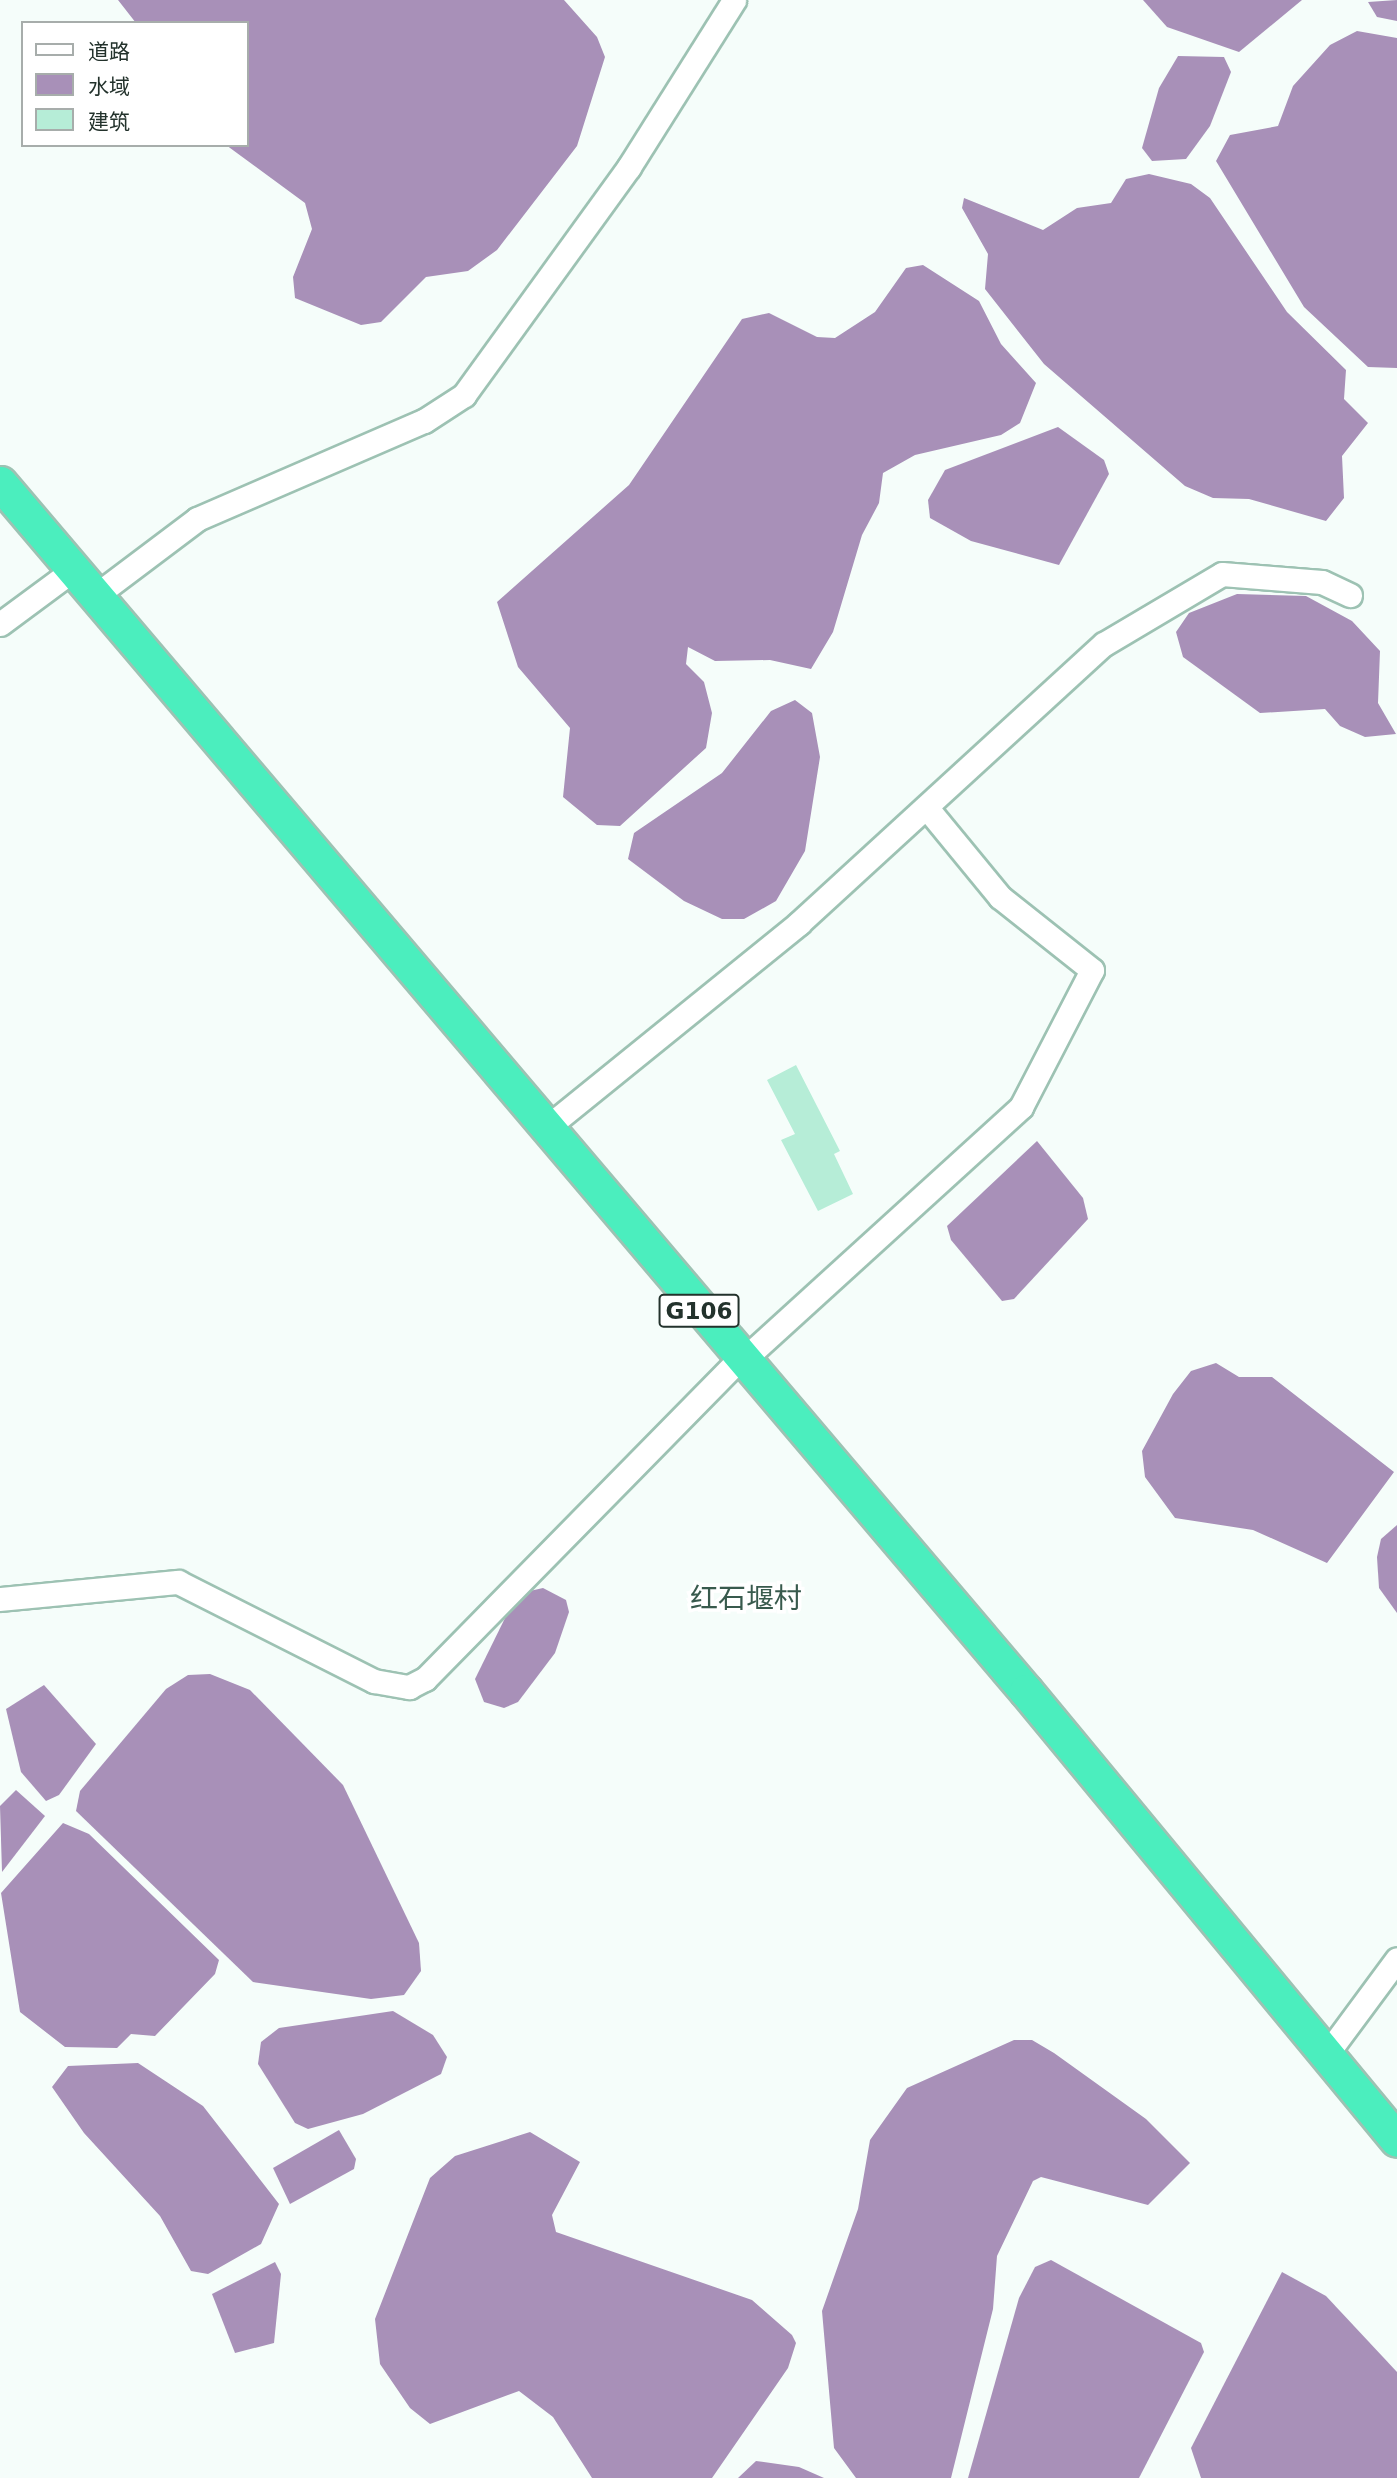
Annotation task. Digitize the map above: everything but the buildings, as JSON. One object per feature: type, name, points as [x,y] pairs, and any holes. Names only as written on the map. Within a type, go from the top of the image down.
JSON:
[{"type":"highway","name":"G106","points":[[0,484],[741,1359],[1397,2140]]},
{"type":"street","points":[[95,596],[197,519],[424,421],[464,395],[629,167],[734,0]]},
{"type":"street","points":[[0,624],[73,570]]},
{"type":"street","points":[[545,1129],[799,922],[1104,644],[1207,578],[1245,572],[1322,582],[1350,595]]},
{"type":"street","points":[[0,1599],[169,1580],[374,1681],[409,1687],[425,1679],[741,1359],[1021,1107],[1092,970],[1000,897],[927,808]]},
{"type":"street","points":[[1326,2055],[1397,1959]]},
{"type":"water","points":[[118,0],[564,0],[597,37],[605,57],[577,146],[497,250],[468,271],[426,277],[381,322],[361,325],[295,298],[293,277],[312,229],[305,203],[229,147],[248,147],[248,21],[134,21]]},
{"type":"water","points":[[1143,0],[1302,0],[1239,52],[1167,27]]},
{"type":"water","points":[[1397,0],[1397,21],[1377,17],[1368,2]]},
{"type":"water","points":[[1357,31],[1397,38],[1397,368],[1368,367],[1304,307],[1216,161],[1230,135],[1278,126],[1293,86],[1330,45]]},
{"type":"water","points":[[1178,56],[1224,57],[1231,72],[1210,126],[1186,159],[1152,161],[1142,148],[1159,88]]},
{"type":"water","points":[[1149,174],[1191,184],[1210,198],[1287,312],[1346,370],[1344,399],[1368,423],[1342,456],[1344,498],[1326,521],[1249,499],[1213,498],[1185,486],[1044,364],[985,289],[988,254],[962,208],[964,198],[1043,230],[1077,208],[1111,203],[1126,179]]},
{"type":"water","points":[[923,265],[979,301],[1001,344],[1036,383],[1020,423],[1001,435],[915,455],[883,473],[879,503],[862,535],[833,632],[811,669],[770,660],[715,661],[688,647],[686,664],[704,682],[712,713],[706,748],[620,826],[597,825],[563,797],[570,728],[518,667],[497,602],[629,485],[742,319],[769,313],[817,337],[835,338],[875,312],[906,268]]},
{"type":"water","points":[[1058,427],[1104,460],[1109,474],[1059,565],[971,541],[930,518],[928,500],[945,470]]},
{"type":"water","points":[[1237,594],[1306,596],[1352,621],[1380,651],[1378,703],[1396,734],[1365,737],[1340,726],[1325,709],[1260,713],[1183,657],[1176,632],[1189,613]]},
{"type":"water","points":[[795,700],[812,713],[820,757],[805,851],[776,901],[744,919],[722,919],[684,901],[628,859],[634,833],[722,773],[771,711]]},
{"type":"water","points":[[1037,1141],[1083,1198],[1088,1219],[1014,1299],[1002,1301],[951,1240],[947,1226]]},
{"type":"water","points":[[1216,1363],[1239,1377],[1272,1377],[1394,1472],[1327,1563],[1253,1530],[1175,1518],[1145,1477],[1142,1451],[1173,1394],[1191,1371]]},
{"type":"water","points":[[1397,1525],[1397,1613],[1379,1588],[1377,1557],[1381,1539]]},
{"type":"water","points":[[543,1588],[566,1600],[569,1612],[555,1653],[518,1702],[504,1708],[484,1702],[475,1679],[510,1608],[521,1593]]},
{"type":"water","points":[[210,1674],[250,1690],[343,1785],[419,1943],[421,1971],[404,1995],[371,1999],[253,1982],[76,1811],[80,1791],[166,1689],[188,1675]]},
{"type":"water","points":[[44,1685],[96,1744],[59,1795],[46,1801],[21,1772],[6,1709]]},
{"type":"water","points":[[16,1790],[45,1816],[2,1872],[0,1806]]},
{"type":"water","points":[[63,1823],[89,1834],[219,1960],[215,1974],[155,2036],[131,2034],[117,2048],[65,2047],[20,2012],[1,1893]]},
{"type":"water","points":[[393,2011],[433,2035],[447,2057],[441,2074],[363,2114],[308,2129],[295,2123],[258,2064],[261,2042],[279,2028]]},
{"type":"water","points":[[1014,2040],[1032,2040],[1054,2053],[1146,2119],[1190,2163],[1148,2205],[1041,2177],[1033,2181],[997,2256],[993,2309],[951,2478],[856,2478],[834,2448],[822,2311],[858,2209],[870,2140],[907,2088]]},
{"type":"water","points":[[138,2063],[203,2106],[279,2204],[261,2244],[208,2274],[191,2271],[160,2216],[84,2133],[52,2087],[68,2066]]},
{"type":"water","points":[[339,2130],[356,2159],[354,2169],[290,2204],[273,2168]]},
{"type":"water","points":[[530,2132],[580,2162],[552,2215],[556,2232],[752,2300],[792,2335],[796,2343],[788,2368],[712,2478],[592,2478],[553,2417],[519,2391],[430,2424],[410,2408],[380,2364],[375,2319],[430,2178],[455,2156]]},
{"type":"water","points":[[1051,2260],[1201,2343],[1204,2352],[1139,2478],[968,2478],[1019,2298],[1035,2267]]},
{"type":"water","points":[[275,2262],[281,2274],[274,2343],[235,2353],[212,2294]]},
{"type":"water","points":[[1282,2272],[1326,2296],[1397,2372],[1397,2478],[1201,2478],[1191,2448]]},
{"type":"water","points":[[756,2461],[799,2467],[824,2478],[738,2478]]},
{"type":"district","name":"红石堰村","points":[[746,1599]]}]
